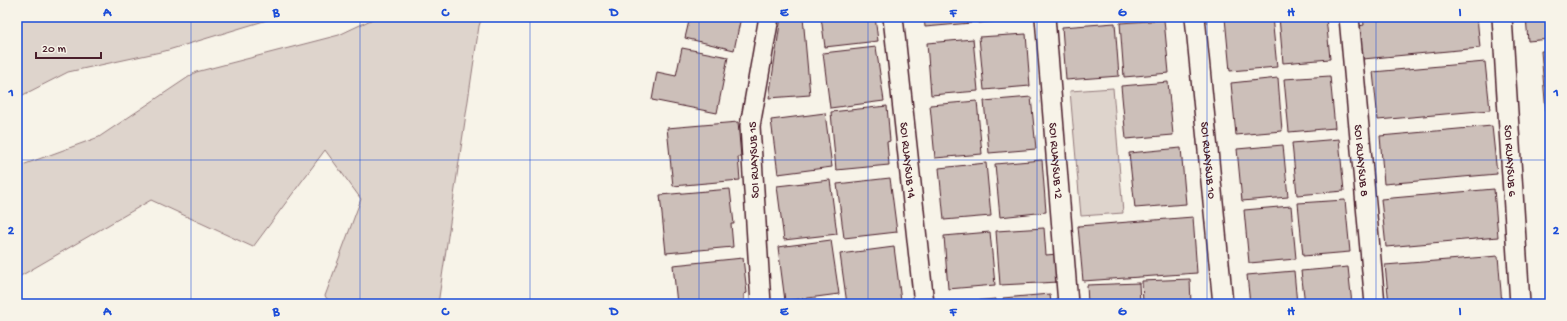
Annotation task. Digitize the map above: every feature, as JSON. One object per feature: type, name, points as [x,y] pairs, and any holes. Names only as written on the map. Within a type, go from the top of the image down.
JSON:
[{"type":"street","name":"SOI RUAYSUB 15","points":[[761,304],[750,126],[769,17]]},
{"type":"street","name":"SOI RUAYSUB 14","points":[[893,17],[924,304]]},
{"type":"street","name":"SOI RUAYSUB 12","points":[[1045,17],[1068,304]]},
{"type":"street","name":"SOI RUAYSUB 10","points":[[1195,17],[1223,304]]},
{"type":"street","name":"SOI RUAYSUB 8","points":[[1350,17],[1375,304]]},
{"type":"street","name":"SOI RUAYSUB 6","points":[[1502,17],[1520,304]]},
{"type":"shaded area","points":[[17,17],[277,17],[165,51],[68,72],[17,98]]},
{"type":"shaded area","points":[[377,17],[482,17],[479,26],[438,304],[331,304],[325,296],[361,199],[325,150],[253,247],[151,200],[17,278],[17,167],[99,137],[196,72],[339,35]]},
{"type":"shaded area","points":[[1113,88],[1123,213],[1081,216],[1070,91]]},
{"type":"building","points":[[690,17],[741,17],[734,50],[685,38]]},
{"type":"building","points":[[781,17],[803,17],[810,95],[769,98]]},
{"type":"building","points":[[821,17],[875,17],[878,41],[825,47]]},
{"type":"building","points":[[924,17],[971,17],[971,23],[925,27]]},
{"type":"building","points":[[977,17],[1024,17],[1024,19],[978,23]]},
{"type":"building","points":[[1272,17],[1277,67],[1230,71],[1225,18]]},
{"type":"building","points":[[1279,17],[1326,17],[1330,59],[1283,63]]},
{"type":"building","points":[[1363,17],[1477,17],[1480,48],[1363,59],[1359,26],[1364,25]]},
{"type":"building","points":[[1526,17],[1550,17],[1550,39],[1528,41]]},
{"type":"building","points":[[1164,20],[1169,73],[1124,77],[1120,23]]},
{"type":"building","points":[[1115,23],[1119,76],[1066,80],[1062,27]]},
{"type":"building","points":[[1026,34],[1030,86],[984,90],[979,37]]},
{"type":"building","points":[[973,39],[978,91],[931,95],[927,43]]},
{"type":"building","points":[[876,47],[884,101],[830,108],[823,53]]},
{"type":"building","points":[[682,48],[728,57],[717,113],[652,100],[657,72],[676,76]]},
{"type":"building","points":[[1541,51],[1550,51],[1550,112],[1546,113]]},
{"type":"building","points":[[1485,62],[1490,110],[1378,120],[1373,72]]},
{"type":"building","points":[[1330,76],[1335,128],[1289,132],[1284,79]]},
{"type":"building","points":[[1278,78],[1282,131],[1236,135],[1231,83]]},
{"type":"building","points":[[1168,82],[1173,135],[1126,139],[1121,86]]},
{"type":"building","points":[[1031,97],[1036,149],[989,153],[984,101]]},
{"type":"building","points":[[977,101],[982,154],[935,158],[930,105]]},
{"type":"building","points":[[887,106],[890,141],[887,142],[889,165],[836,170],[831,112]]},
{"type":"building","points":[[825,113],[832,167],[778,174],[771,120]]},
{"type":"building","points":[[738,122],[741,157],[738,157],[740,180],[673,186],[667,128]]},
{"type":"building","points":[[1492,126],[1497,174],[1384,184],[1380,136]]},
{"type":"building","points":[[1339,139],[1344,191],[1297,195],[1292,143]]},
{"type":"building","points":[[1283,145],[1288,197],[1242,201],[1237,149]]},
{"type":"building","points":[[1181,148],[1186,204],[1135,208],[1129,153]]},
{"type":"building","points":[[1042,160],[1046,212],[1000,217],[995,164]]},
{"type":"building","points":[[986,163],[991,216],[944,220],[939,168]]},
{"type":"building","points":[[890,178],[897,232],[844,238],[837,184]]},
{"type":"building","points":[[830,180],[837,234],[784,240],[777,186]]},
{"type":"building","points":[[730,189],[734,224],[731,224],[733,247],[666,253],[660,195]]},
{"type":"building","points":[[1494,189],[1498,237],[1386,247],[1381,199]]},
{"type":"building","points":[[1345,200],[1350,252],[1303,256],[1298,203]]},
{"type":"building","points":[[1291,206],[1296,259],[1249,263],[1244,210]]},
{"type":"building","points":[[1193,217],[1197,273],[1083,281],[1078,226]]},
{"type":"building","points":[[1044,228],[1046,255],[1057,254],[1059,282],[1000,285],[996,231]]},
{"type":"building","points":[[990,232],[995,285],[948,289],[944,236]]},
{"type":"building","points":[[831,240],[839,294],[785,301],[778,247]]},
{"type":"building","points":[[894,247],[901,301],[879,304],[847,304],[840,254]]},
{"type":"building","points":[[1498,256],[1502,304],[1389,304],[1385,265]]},
{"type":"building","points":[[743,258],[747,293],[744,294],[744,304],[677,304],[673,265]]},
{"type":"building","points":[[1348,267],[1352,304],[1305,304],[1301,271]]},
{"type":"building","points":[[1294,271],[1297,304],[1250,304],[1247,275]]},
{"type":"building","points":[[1190,279],[1191,304],[1143,304],[1142,281]]},
{"type":"building","points":[[1139,283],[1140,304],[1088,304],[1087,285]]},
{"type":"building","points":[[1050,294],[1051,304],[1004,304],[1003,298]]},
{"type":"building","points":[[996,299],[996,304],[949,304],[949,303]]}]
